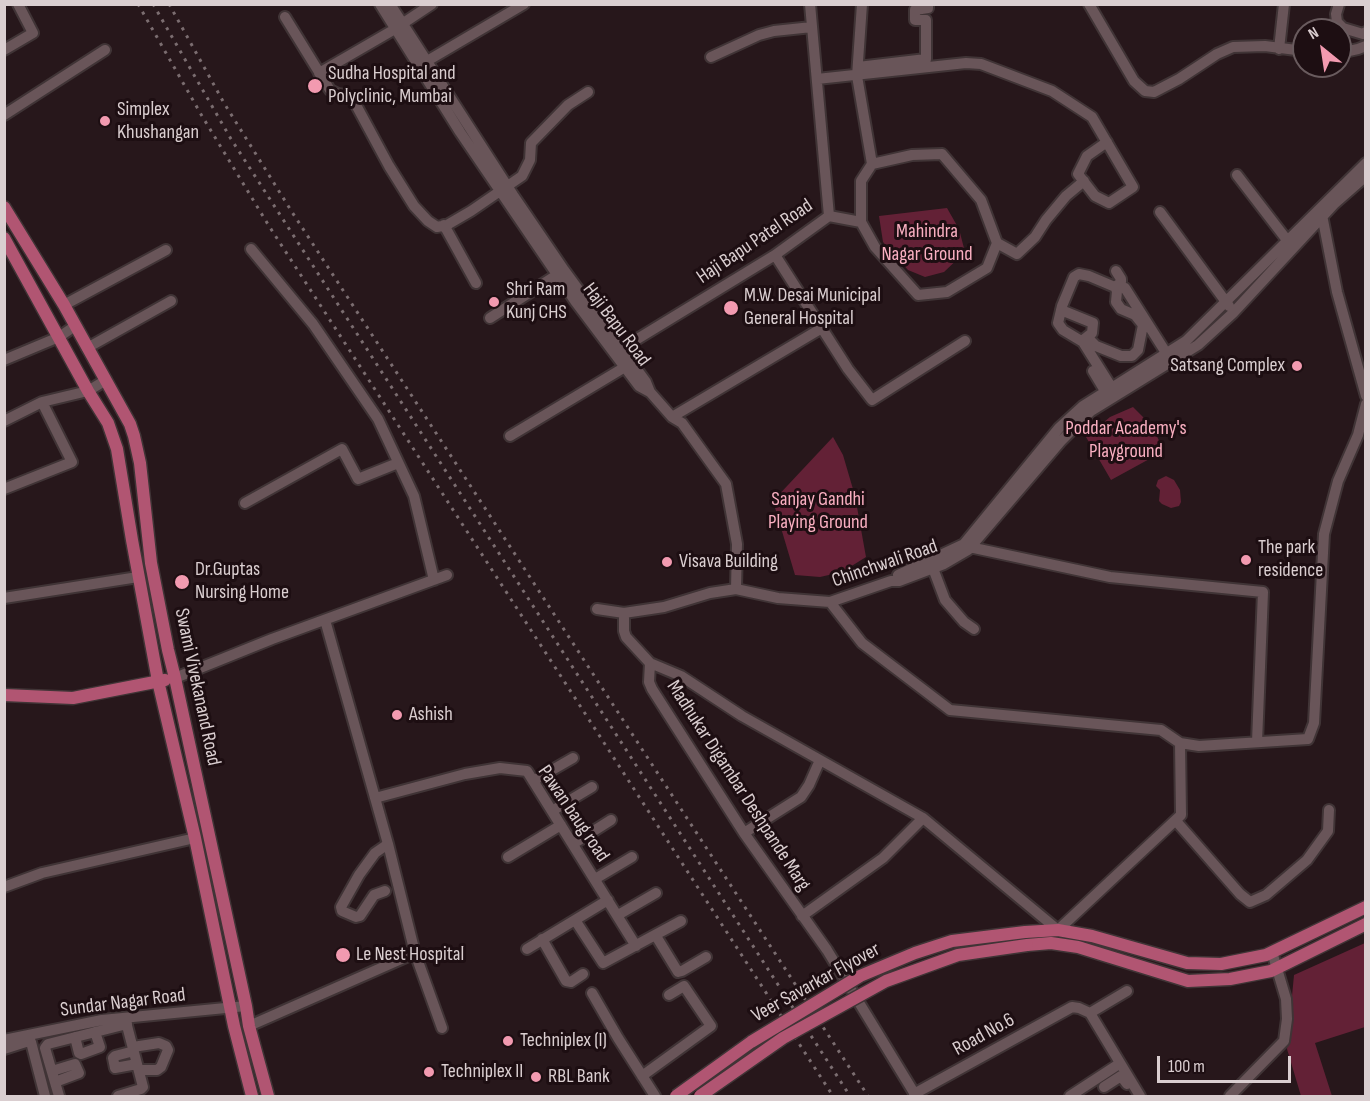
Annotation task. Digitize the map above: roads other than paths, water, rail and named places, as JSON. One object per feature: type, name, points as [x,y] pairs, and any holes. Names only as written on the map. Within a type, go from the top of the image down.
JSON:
[{"type":"main road","name":"Swami Vivekanand Road","points":[[4,207],[64,305],[130,424],[140,463],[151,563],[168,650],[249,1026],[268,1096]]},
{"type":"main road","name":"Swami Vivekanand Road","points":[[4,238],[108,423],[117,449],[158,681],[195,838],[234,1026],[252,1096]]},
{"type":"main road","points":[[4,695],[73,698],[175,678]]},
{"type":"main road","points":[[1026,938],[1058,930],[1092,936],[1187,963],[1221,964],[1269,954],[1365,907]]},
{"type":"main road","points":[[1026,938],[1078,947],[1188,981],[1230,980],[1274,970],[1365,924]]},
{"type":"main road","name":"Veer Savarkar Flyover","points":[[676,1096],[751,1042],[860,976],[915,953],[952,941],[1026,938]]},
{"type":"main road","name":"Veer Savarkar Flyover","points":[[700,1096],[783,1038],[886,981],[958,955],[1026,938]]},
{"type":"street","points":[[4,50],[33,33],[18,4]]},
{"type":"street","name":"Haji Bapu Road","points":[[380,4],[400,29],[467,134],[579,299],[638,378],[672,417],[682,423],[726,484],[737,544],[736,589]]},
{"type":"street","name":"Haji Bapu Road","points":[[390,4],[400,29]]},
{"type":"street","points":[[319,73],[400,29],[432,4]]},
{"type":"street","points":[[422,64],[524,4]]},
{"type":"street","name":"Haji Bapu Patel Road","points":[[619,351],[775,255],[829,216],[810,4]]},
{"type":"street","points":[[862,4],[857,72],[872,164],[861,181],[861,222],[875,247],[918,295],[947,292],[987,267],[997,243]]},
{"type":"street","points":[[817,80],[926,59],[926,20],[915,20],[915,10],[928,8],[928,4]]},
{"type":"street","points":[[1089,4],[1134,81],[1145,92],[1154,92],[1217,54],[1233,47],[1265,46],[1292,50]]},
{"type":"street","points":[[1279,49],[1284,4]]},
{"type":"street","points":[[285,17],[330,90],[348,96],[355,103],[389,166],[414,206],[437,227],[471,211],[522,176],[530,160],[531,143],[568,105],[588,92]]},
{"type":"street","points":[[711,57],[759,35],[812,27]]},
{"type":"street","points":[[4,115],[105,50]]},
{"type":"street","points":[[857,72],[966,63],[981,64],[1052,91],[1092,117],[1107,142],[1133,187],[1109,203],[1095,196],[1078,174],[1087,156],[1107,142]]},
{"type":"street","points":[[872,164],[912,155],[942,154],[981,200],[997,243],[1017,254],[1035,237],[1066,196],[1084,181]]},
{"type":"street","points":[[1168,357],[1198,345],[1233,313],[1294,249],[1321,213],[1365,163]]},
{"type":"street","points":[[1237,175],[1294,249]]},
{"type":"street","points":[[1033,466],[1111,394],[1168,357],[1226,303],[1287,240],[1365,176]]},
{"type":"street","points":[[1160,212],[1233,313]]},
{"type":"street","points":[[1321,213],[1337,292],[1365,396]]},
{"type":"street","points":[[829,216],[861,222]]},
{"type":"street","points":[[444,225],[476,283]]},
{"type":"street","points":[[251,249],[313,324],[378,419],[414,496],[434,579]]},
{"type":"street","points":[[64,305],[166,250]]},
{"type":"street","points":[[775,255],[848,369],[872,400],[965,341]]},
{"type":"street","points":[[1116,271],[1121,282],[1120,288],[1117,291],[1116,302],[1121,309],[1135,315],[1142,322],[1138,350],[1132,356],[1121,356],[1062,330],[1058,323],[1074,277],[1078,274],[1089,276],[1120,288],[1168,357]]},
{"type":"street","points":[[490,318],[560,272]]},
{"type":"street","points":[[87,348],[171,301]]},
{"type":"street","points":[[1061,310],[1093,323],[1092,333],[1087,341]]},
{"type":"street","points":[[4,360],[59,337],[75,326]]},
{"type":"street","points":[[672,417],[822,328]]},
{"type":"street","points":[[1087,341],[1111,394]]},
{"type":"street","name":"Haji Bapu Road","points":[[619,351],[625,367],[638,378]]},
{"type":"street","points":[[510,436],[625,367]]},
{"type":"street","points":[[1093,371],[1111,394]]},
{"type":"street","points":[[4,421],[42,402],[88,391],[106,380]]},
{"type":"street","points":[[1111,394],[1083,406],[1059,428],[1033,466],[968,544],[1110,578],[1263,592],[1257,742]]},
{"type":"street","points":[[4,489],[72,462],[42,402]]},
{"type":"street","points":[[831,602],[861,643],[950,710],[1161,730],[1180,743],[1199,746],[1308,739],[1314,723],[1324,534],[1338,482],[1358,435],[1365,404]]},
{"type":"street","points":[[245,503],[342,449],[358,479],[398,463]]},
{"type":"street","name":"Chinchwali Road","points":[[597,609],[624,613],[664,607],[710,593],[736,589],[778,598],[831,602],[891,581],[899,581],[958,547],[968,544]]},
{"type":"street","points":[[932,564],[945,600],[964,622],[974,629]]},
{"type":"street","points":[[175,678],[447,574]]},
{"type":"street","points":[[4,597],[138,577]]},
{"type":"street","points":[[624,613],[626,637],[650,663]]},
{"type":"street","points":[[325,620],[388,844],[415,953],[442,1028]]},
{"type":"street","name":"Madhukar Digambar Deshpande Marg","points":[[915,1095],[827,950],[744,833],[652,689],[649,682],[650,663],[681,676],[742,716],[923,818],[1058,930]]},
{"type":"street","points":[[1058,930],[1181,815],[1180,743]]},
{"type":"street","points":[[533,781],[573,758]]},
{"type":"street","points":[[744,833],[801,797],[820,760]]},
{"type":"street","name":"Pawan baug road","points":[[375,798],[465,774],[500,768],[527,771],[636,946]]},
{"type":"street","points":[[552,811],[592,788]]},
{"type":"street","points":[[1176,821],[1240,894],[1250,902],[1266,895],[1307,860],[1328,831],[1329,810]]},
{"type":"street","points":[[801,916],[883,858],[923,818]]},
{"type":"street","points":[[573,844],[611,820]]},
{"type":"street","points":[[508,857],[561,825]]},
{"type":"street","points":[[4,887],[42,873],[195,838]]},
{"type":"street","points":[[385,891],[374,895],[360,916],[356,917],[342,911],[341,907],[359,874],[375,854],[388,844]]},
{"type":"street","points":[[595,879],[632,857]]},
{"type":"street","points":[[618,915],[656,893]]},
{"type":"street","points":[[526,949],[608,900]]},
{"type":"street","points":[[575,920],[603,963],[681,921]]},
{"type":"street","points":[[656,936],[678,972],[706,957]]},
{"type":"street","points":[[542,939],[566,981],[571,982],[583,974]]},
{"type":"street","points":[[249,1026],[415,953]]},
{"type":"street","points":[[1230,1096],[1284,1041],[1287,1019],[1286,999],[1269,954]]},
{"type":"street","points":[[642,1076],[711,1026],[684,986],[669,995]]},
{"type":"street","points":[[1127,991],[1090,1013],[1140,1096]]},
{"type":"street","points":[[592,993],[656,1096]]},
{"type":"street","name":"Sundar Nagar Road","points":[[4,1041],[102,1020],[126,1021],[246,1006]]},
{"type":"street","name":"Road No.6","points":[[915,1095],[1072,1007],[1090,1013]]},
{"type":"street","points":[[59,1096],[45,1048],[48,1044],[126,1021],[143,1087],[118,1096]]},
{"type":"street","points":[[75,1037],[81,1054],[100,1047],[95,1032]]},
{"type":"street","points":[[34,1033],[50,1096]]},
{"type":"street","points":[[4,1049],[31,1042],[45,1096]]},
{"type":"street","points":[[159,1043],[166,1046],[168,1050],[161,1067],[157,1070],[138,1067],[115,1068],[113,1058],[133,1049],[159,1043]]},
{"type":"street","points":[[1107,1080],[1119,1064]]},
{"type":"street","points":[[1070,1096],[1107,1080],[1122,1077],[1134,1096]]},
{"type":"railway","points":[[138,4],[202,116],[269,226],[833,1096]]},
{"type":"railway","points":[[153,4],[231,139],[850,1096]]},
{"type":"railway","points":[[169,4],[224,103],[292,212],[868,1096]]},
{"type":"place","name":"Sudha Hospital and Polyclinic, Mumbai","points":[[315,86]]},
{"type":"place","name":"Simplex Khushangan","points":[[105,121]]},
{"type":"place","name":"Shri Ram Kunj CHS","points":[[494,302]]},
{"type":"place","name":"M.W. Desai Municipal General Hospital","points":[[731,308]]},
{"type":"place","name":"Satsang Complex","points":[[1297,366]]},
{"type":"place","name":"The park residence","points":[[1246,560]]},
{"type":"place","name":"Visava Building","points":[[667,562]]},
{"type":"place","name":"Dr.Guptas Nursing Home","points":[[182,582]]},
{"type":"place","name":"Ashish","points":[[397,715]]},
{"type":"place","name":"Le Nest Hospital","points":[[343,955]]},
{"type":"place","name":"Techniplex (I)","points":[[508,1041]]},
{"type":"place","name":"Techniplex II","points":[[429,1072]]},
{"type":"place","name":"RBL Bank","points":[[536,1077]]},
{"type":"park label","name":"Mahindra Nagar Ground","points":[[927,244]]},
{"type":"park label","name":"Poddar Academy's Playground","points":[[1126,440]]},
{"type":"park label","name":"Sanjay Gandhi Playing Ground","points":[[818,512]]}]
